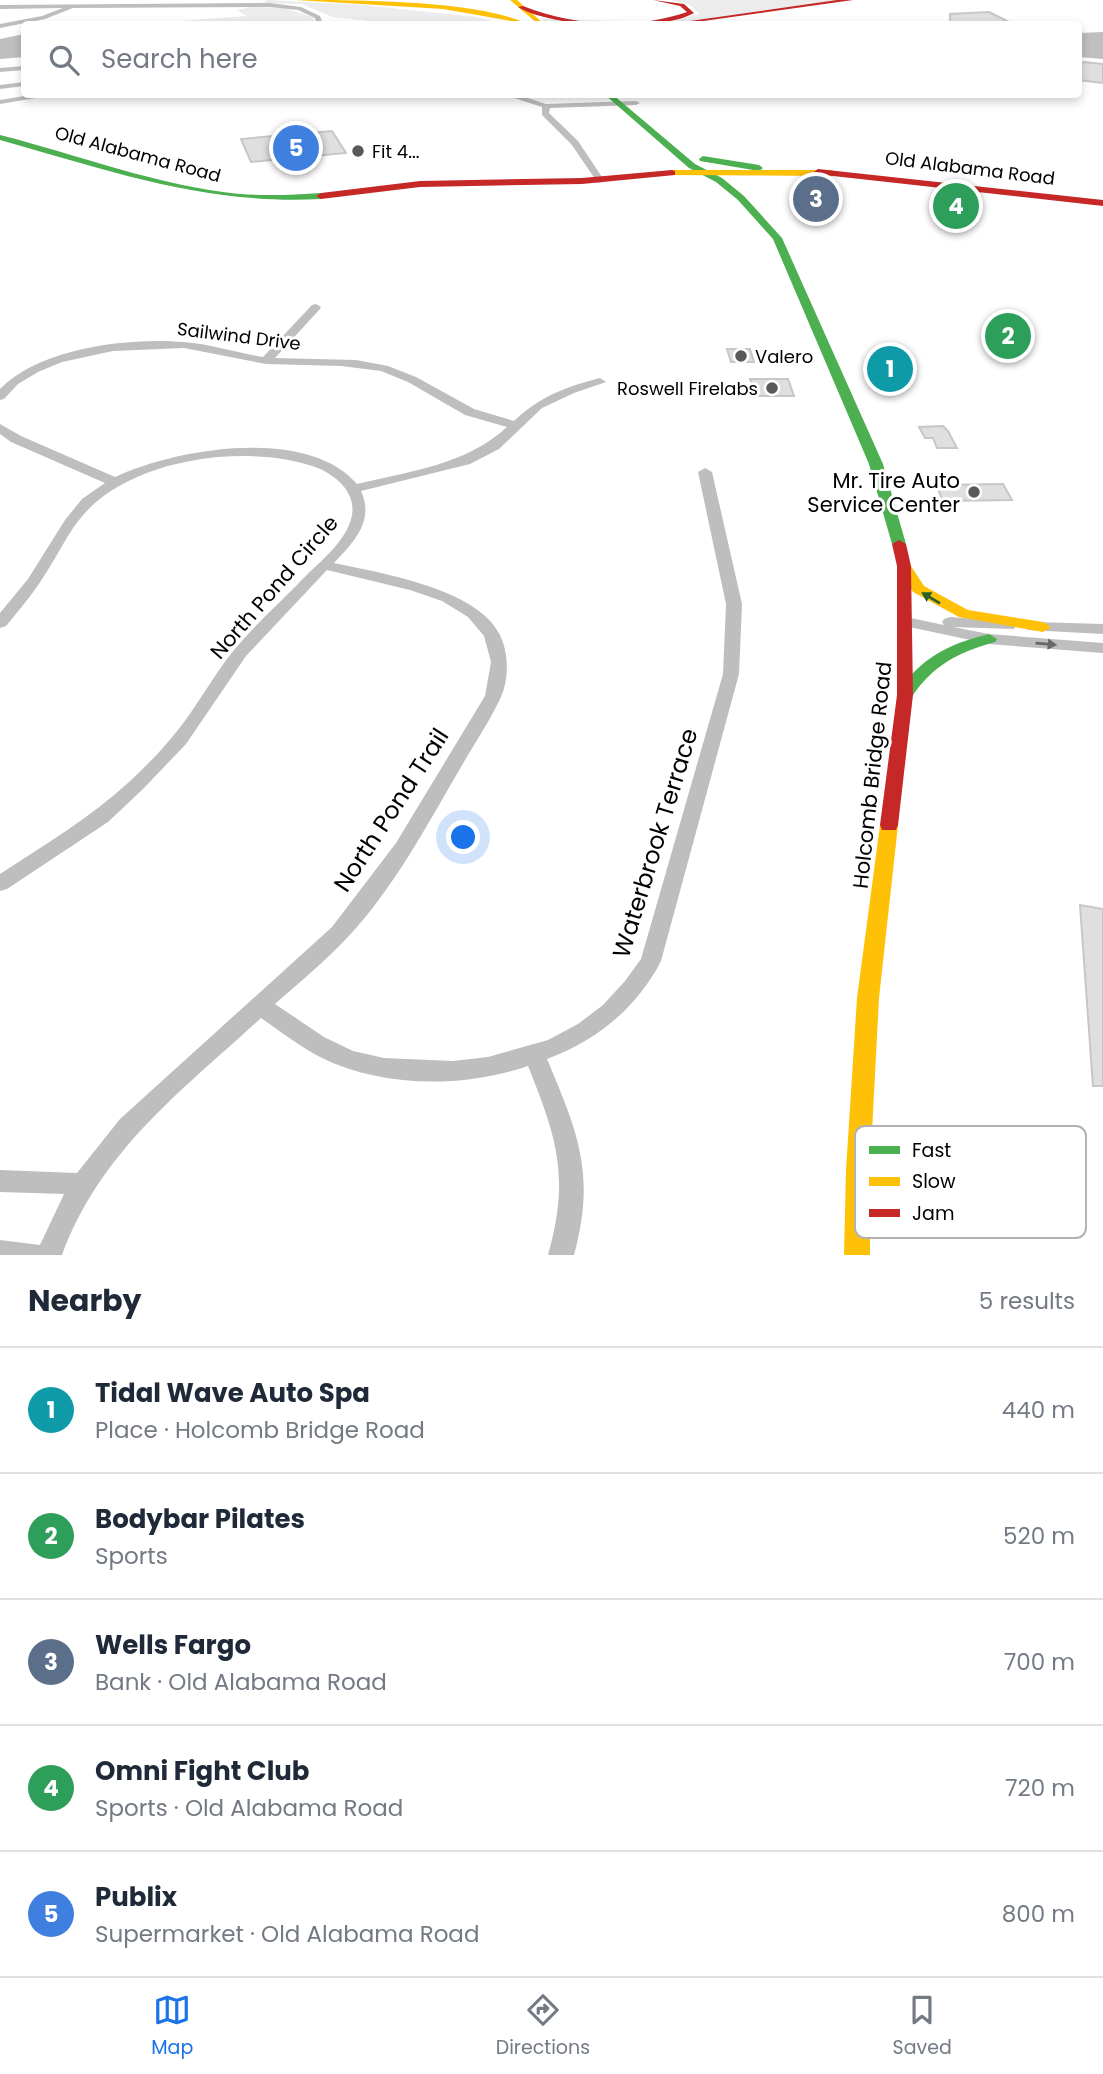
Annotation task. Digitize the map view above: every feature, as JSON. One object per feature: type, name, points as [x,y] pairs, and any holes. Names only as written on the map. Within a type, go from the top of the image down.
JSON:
[{"type":"main road","points":[[299,0],[467,10],[517,21]]},
{"type":"main road","points":[[510,3],[543,17],[570,21],[665,20],[686,17],[691,13],[682,5],[656,0]]},
{"type":"main road","points":[[712,21],[850,0]]},
{"type":"main road","points":[[510,3],[523,21]]},
{"type":"main road","points":[[510,3],[531,21]]},
{"type":"main road","points":[[510,3],[537,21]]},
{"type":"main road","name":"Holcomb Bridge Road","points":[[622,99],[764,220],[788,258],[876,464],[893,513],[904,566],[905,695],[868,998],[860,1126]]},
{"type":"main road","name":"Old Alabama Road","points":[[0,137],[197,191],[243,198],[295,198],[420,184],[757,169],[832,173],[1103,203]]},
{"type":"main road","points":[[709,171],[735,174],[757,169]]},
{"type":"main road","points":[[1044,196],[1103,214]]},
{"type":"main road","points":[[904,566],[918,589],[964,614],[1043,627]]},
{"type":"main road","points":[[905,695],[916,673],[936,657],[959,646],[989,639]]},
{"type":"street","points":[[0,7],[75,4],[276,5],[311,12],[319,21]]},
{"type":"street","points":[[24,21],[57,14],[75,4]]},
{"type":"street","points":[[0,26],[21,22]]},
{"type":"street","points":[[0,70],[21,68]]},
{"type":"street","points":[[0,87],[21,84]]},
{"type":"street","points":[[0,102],[28,98]]},
{"type":"street","points":[[523,98],[549,104],[622,99]]},
{"type":"street","points":[[530,98],[549,104]]},
{"type":"street","points":[[549,104],[545,113],[575,143],[598,177]]},
{"type":"street","points":[[266,360],[316,307]]},
{"type":"street","name":"Sailwind Drive","points":[[0,396],[18,380],[40,368],[113,349],[142,345],[187,346],[266,360],[349,363],[383,368],[409,377],[465,411],[515,425]]},
{"type":"street","points":[[0,623],[38,575],[75,511],[115,482],[144,470],[181,461],[261,453],[318,463],[340,474],[355,489],[465,461],[494,446],[538,405],[570,390],[600,382]]},
{"type":"street","points":[[0,428],[16,439],[115,482]]},
{"type":"street","name":"Waterbrook Terrace","points":[[261,1006],[323,1048],[352,1060],[383,1068],[453,1071],[534,1054],[573,1036],[608,1013],[632,989],[651,961],[732,663],[734,604],[705,472]]},
{"type":"street","name":"North Pond Circle","points":[[0,884],[101,817],[137,785],[180,740],[240,653],[350,537],[358,522],[361,505],[355,489]]},
{"type":"street","name":"North Pond Trail","points":[[49,1255],[62,1219],[81,1184],[128,1126],[339,933],[390,869],[493,696],[501,664],[492,636],[473,614],[455,601],[422,588],[323,565]]},
{"type":"street","points":[[906,622],[1103,629]]},
{"type":"street","points":[[906,622],[989,639],[1103,648]]},
{"type":"street","points":[[534,1054],[569,1140],[574,1168],[574,1194],[561,1255]]},
{"type":"street","points":[[0,1181],[81,1184]]},
{"type":"street","points":[[0,1252],[34,1255]]},
{"type":"shaded area","points":[[267,0],[362,5],[477,17],[492,21],[369,21],[332,17],[302,4],[263,3]]},
{"type":"shaded area","points":[[671,0],[843,0],[693,21],[669,21],[699,14],[690,5]]},
{"type":"shaded area","points":[[252,7],[284,8],[313,17],[314,21],[181,21],[246,16],[237,10]]},
{"type":"shaded area","points":[[541,19],[624,21],[544,21]]},
{"type":"shaded area","points":[[1103,32],[1103,59],[1082,57],[1082,33]]},
{"type":"shaded area","points":[[21,35],[21,57],[0,59],[0,39]]},
{"type":"building","points":[[989,12],[1007,21],[950,21],[950,14]]},
{"type":"building","points":[[1082,63],[1103,64],[1103,83],[1082,80]]},
{"type":"building","points":[[332,131],[346,153],[251,162],[241,139]]},
{"type":"building","points":[[816,190],[838,205],[813,206],[795,192]]},
{"type":"building","name":"Valero","points":[[727,349],[750,349],[754,362],[731,362]]},
{"type":"building","name":"Roswell Firelabs","points":[[750,379],[788,379],[794,396],[756,396]]},
{"type":"building","points":[[943,426],[957,448],[937,448],[933,438],[925,438],[919,427]]},
{"type":"building","name":"Mr. Tire Auto Service Center","points":[[1003,484],[1012,500],[943,501],[936,485]]},
{"type":"building","points":[[1080,905],[1103,909],[1103,1086],[1093,1086]]},
{"type":"traffic: fast","points":[[612,98],[692,166],[719,180],[741,198],[777,238],[876,464],[899,544]]},
{"type":"traffic: fast","points":[[0,137],[159,182],[199,190],[239,196],[321,196]]},
{"type":"traffic: fast","points":[[703,159],[759,168]]},
{"type":"traffic: fast","points":[[905,694],[921,672],[940,657],[963,646],[989,639]]},
{"type":"traffic: slow","points":[[299,0],[443,7],[515,21]]},
{"type":"traffic: slow","points":[[513,0],[538,21]]},
{"type":"traffic: slow","points":[[672,173],[832,173]]},
{"type":"traffic: slow","points":[[904,566],[918,589],[964,614],[1043,627]]},
{"type":"traffic: slow","points":[[861,1126],[868,998],[889,825]]},
{"type":"traffic: slow","points":[[857,1238],[857,1255]]},
{"type":"traffic: jam","points":[[656,0],[682,5],[691,13],[664,21]]},
{"type":"traffic: jam","points":[[694,21],[850,0]]},
{"type":"traffic: jam","points":[[521,7],[570,21]]},
{"type":"traffic: jam","points":[[818,172],[1103,203]]},
{"type":"traffic: jam","points":[[321,196],[420,184],[582,181],[672,173]]},
{"type":"traffic: jam","points":[[889,825],[905,695],[904,566],[899,544]]},
{"type":"place","name":"Publix","points":[[296,148]]},
{"type":"place","name":"Fit 4...","points":[[358,151]]},
{"type":"place","name":"Wells Fargo","points":[[816,199]]},
{"type":"place","name":"Omni Fight Club","points":[[956,206]]},
{"type":"place","name":"Bodybar Pilates","points":[[1008,336]]},
{"type":"place","name":"Valero","points":[[741,356]]},
{"type":"place","name":"Tidal Wave Auto Spa","points":[[890,369]]},
{"type":"place","name":"Roswell Firelabs","points":[[772,388]]},
{"type":"place","name":"Mr. Tire Auto Service Center","points":[[974,492]]}]
